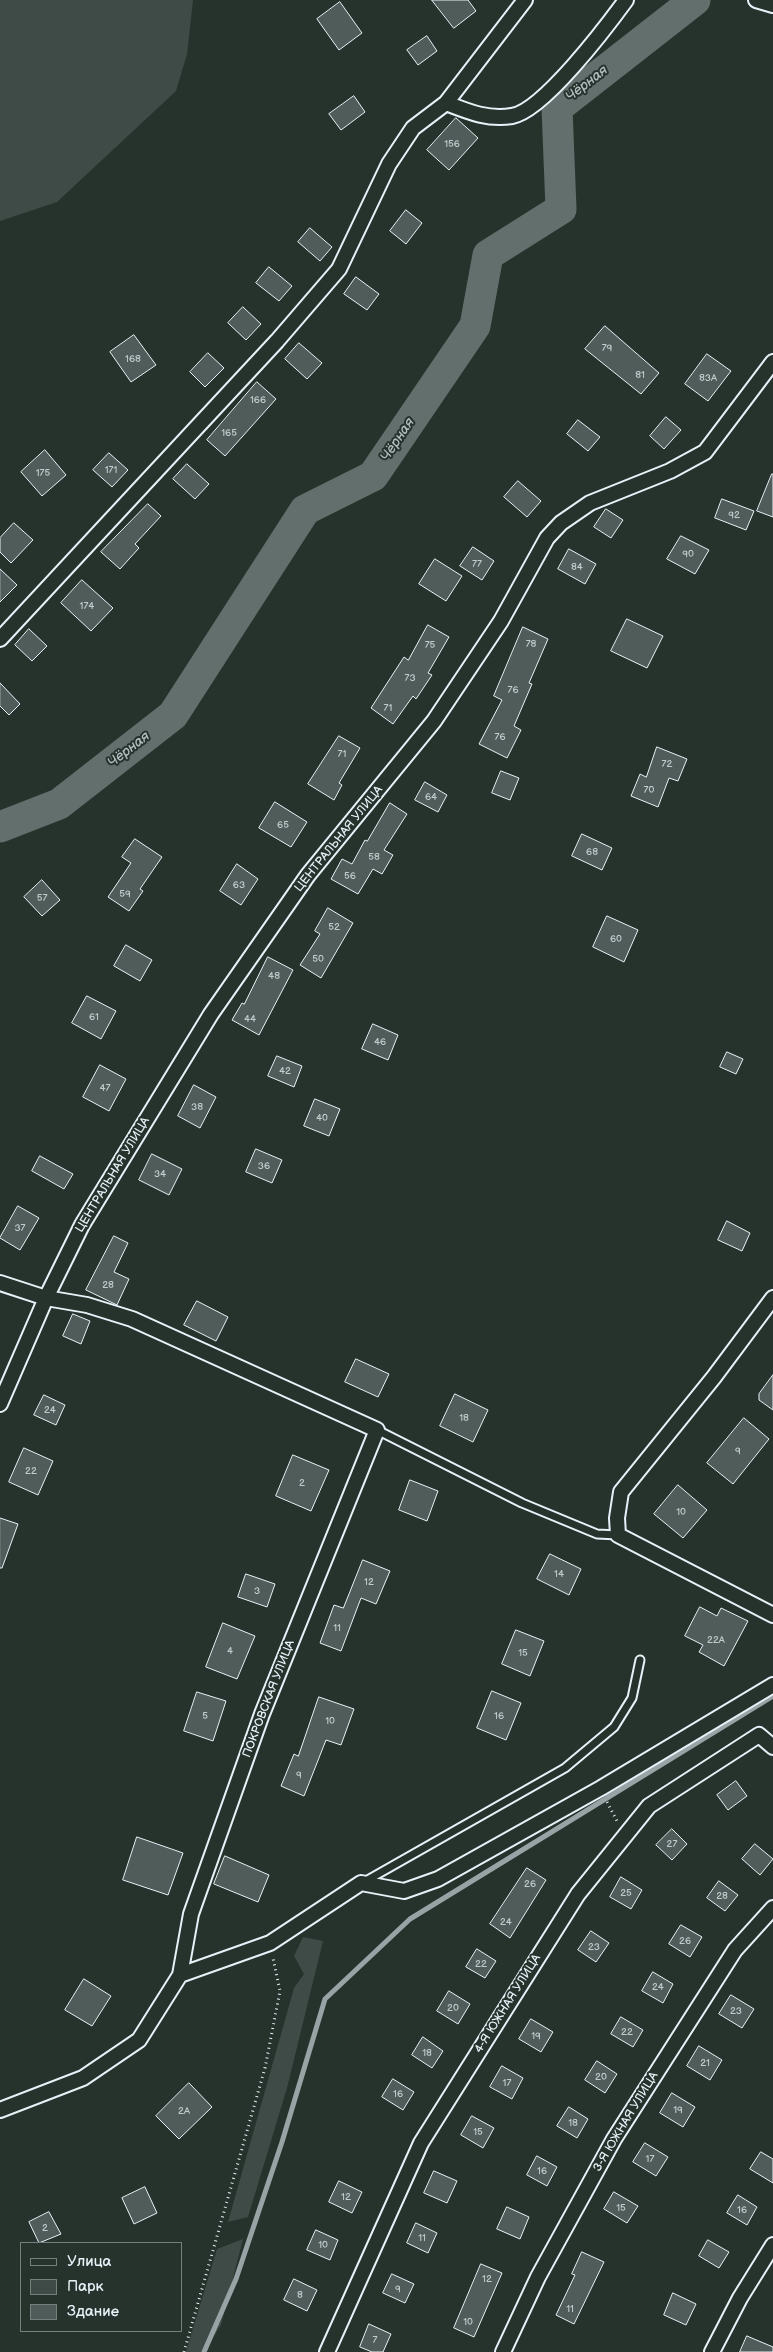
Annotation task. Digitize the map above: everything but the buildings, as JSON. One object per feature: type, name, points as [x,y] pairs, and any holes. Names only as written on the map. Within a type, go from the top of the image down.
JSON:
[{"type":"street","points":[[0,640],[277,341],[339,268],[389,164],[413,128],[446,103],[525,0]]},
{"type":"street","points":[[446,103],[483,117],[514,116],[540,100],[599,38],[626,0]]},
{"type":"street","points":[[756,0],[773,5]]},
{"type":"street","name":"ЦЕНТРАЛЬНАЯ УЛИЦА","points":[[0,1404],[46,1298],[82,1225],[211,1014],[308,875],[434,722],[501,621],[548,538],[561,523],[590,503],[670,471],[705,452],[768,380],[773,362]]},
{"type":"street","points":[[0,1283],[46,1298],[87,1305],[132,1319],[378,1430]]},
{"type":"street","points":[[773,1298],[714,1378],[621,1492],[617,1518],[618,1535],[773,1615]]},
{"type":"street","name":"ПОКРОВСКАЯ УЛИЦА","points":[[180,1975],[191,1914],[262,1714],[378,1430]]},
{"type":"street","points":[[0,2110],[83,2078],[139,2040],[180,1975],[270,1942],[361,1883],[404,1891],[438,1879],[601,1788],[773,1685]]},
{"type":"street","name":"4-Я ЮЖНАЯ УЛИЦА","points":[[327,2352],[421,2143],[578,1894],[649,1806],[759,1735],[773,1747]]},
{"type":"street","name":"3-Я ЮЖНАЯ УЛИЦА","points":[[503,2352],[538,2277],[614,2139],[735,1950],[773,1908]]},
{"type":"street","points":[[712,2352],[740,2298],[773,2245]]},
{"type":"lane","points":[[378,1430],[522,1503],[597,1534],[618,1535]]},
{"type":"lane","points":[[361,1883],[564,1768],[614,1727],[632,1698],[640,1660]]},
{"type":"path","points":[[601,1788],[624,1835]]},
{"type":"path","points":[[184,2352],[265,2068],[280,1991],[270,1942]]},
{"type":"green space","points":[[0,0],[193,0],[187,54],[176,91],[57,202],[0,221]]},
{"type":"green space","points":[[303,1937],[323,1941],[287,2088],[248,2217],[228,2222],[294,1988],[304,1974],[294,1956]]},
{"type":"green space","points":[[243,2239],[221,2325],[204,2352],[186,2352],[217,2249]]},
{"type":"waterway","name":"Чёрная","points":[[0,827],[59,804],[173,715],[305,510],[373,476],[475,326],[488,255],[561,209],[557,108],[695,0]]},
{"type":"waterway","points":[[204,2352],[236,2279],[282,2142],[325,1999],[410,1919],[773,1696]]}]
